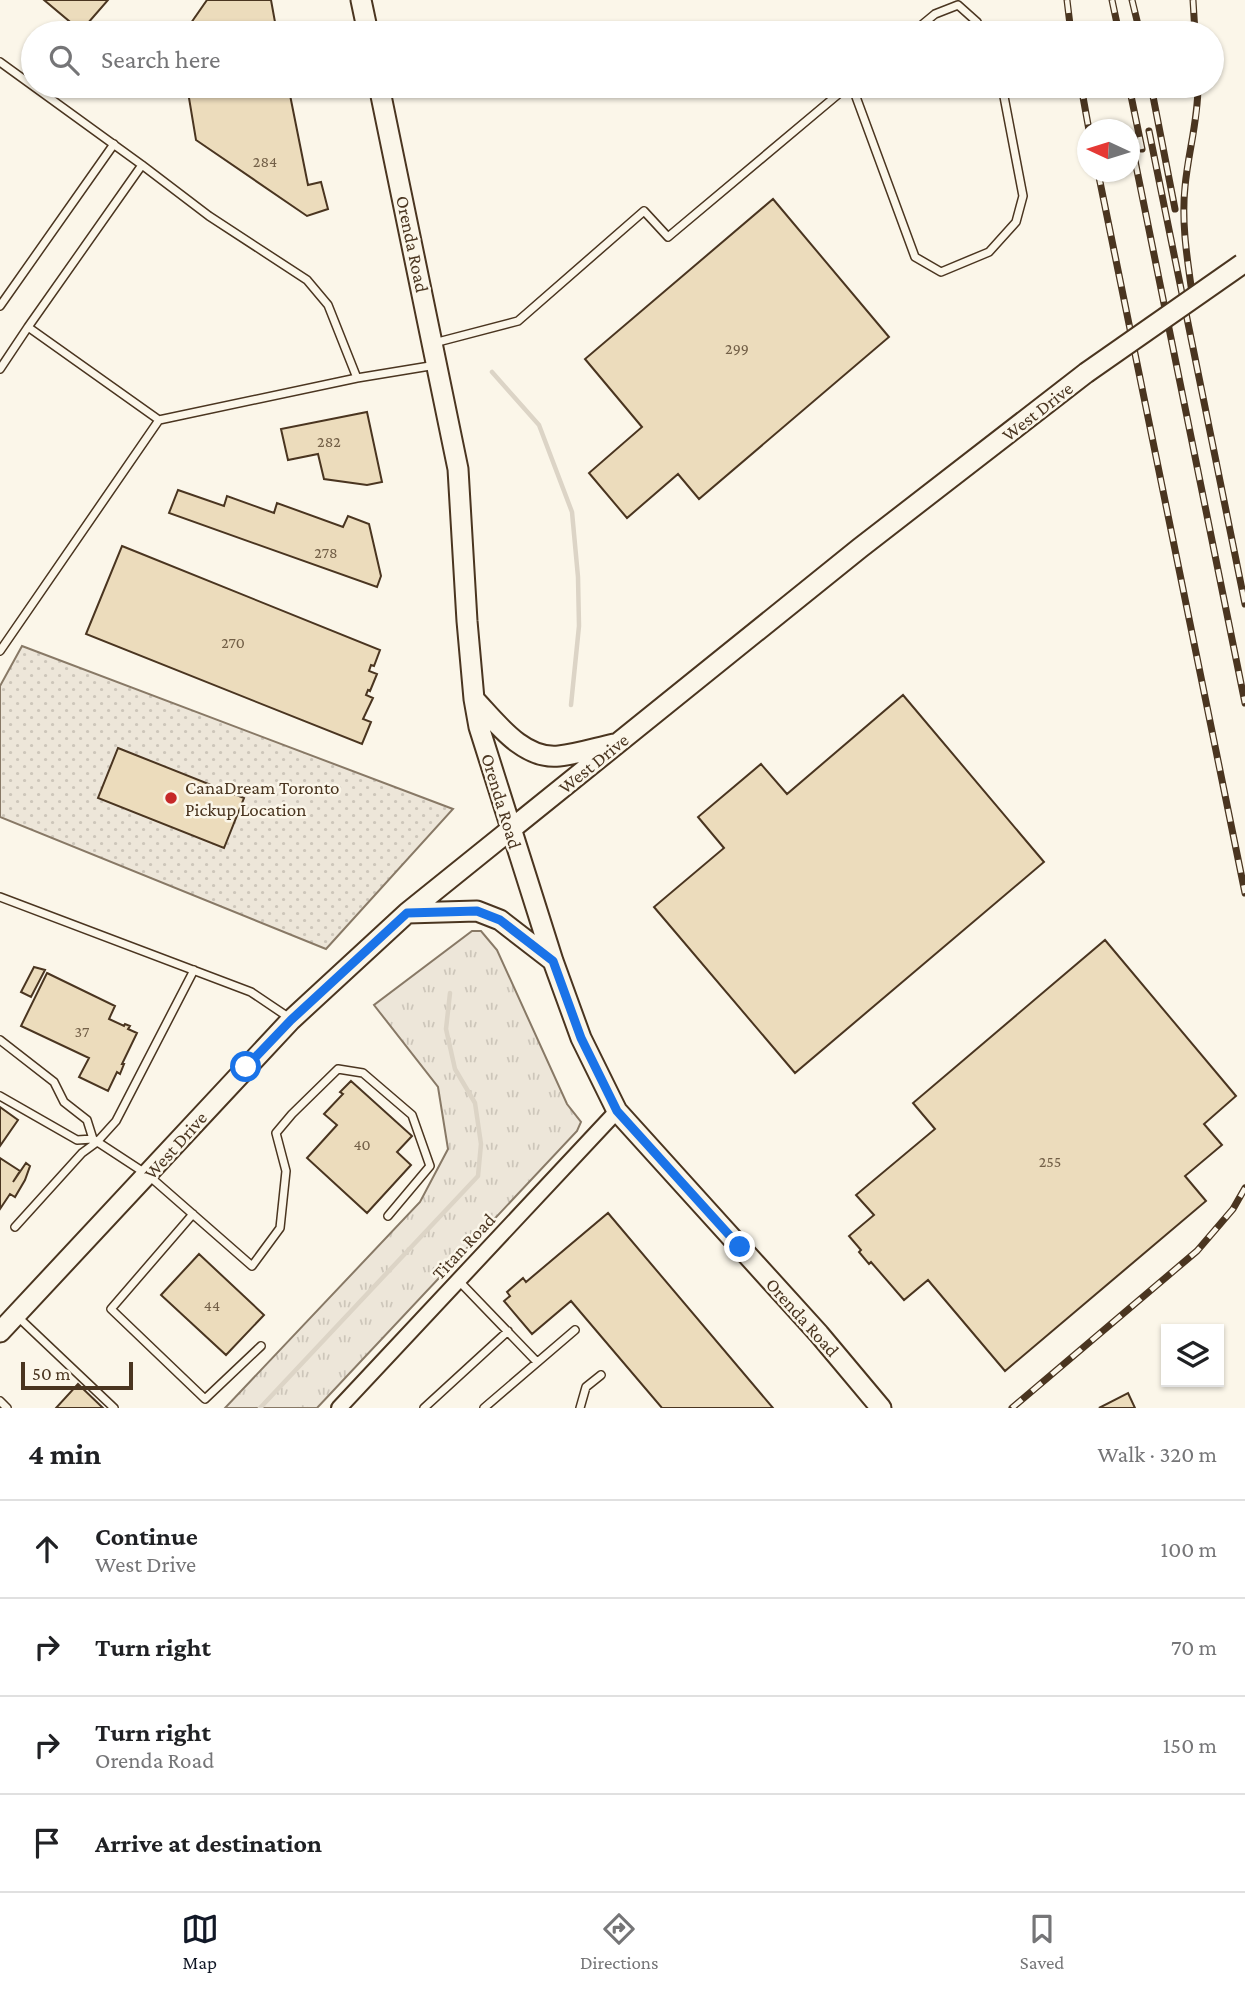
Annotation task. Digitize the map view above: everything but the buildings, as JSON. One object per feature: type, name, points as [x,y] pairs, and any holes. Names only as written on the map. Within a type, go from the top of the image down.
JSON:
[{"type":"street","points":[[361,0],[365,21]]},
{"type":"street","name":"Orenda Road","points":[[382,98],[458,469],[474,699],[479,727],[553,961],[581,1038],[617,1111],[819,1334],[881,1408]]},
{"type":"street","name":"West Drive","points":[[5,1325],[291,1020],[407,913],[860,548],[1086,373],[1243,262]]},
{"type":"street","points":[[474,699],[521,745],[542,755],[558,756],[618,743]]},
{"type":"street","points":[[407,913],[477,911],[500,920],[553,961]]},
{"type":"street","name":"Titan Road","points":[[339,1408],[617,1111]]},
{"type":"lane","points":[[927,21],[935,14],[958,5],[976,21]]},
{"type":"lane","points":[[0,62],[21,77]]},
{"type":"lane","points":[[50,98],[209,216],[307,280],[328,305],[357,378]]},
{"type":"lane","points":[[433,343],[518,321],[644,211],[668,237],[836,98]]},
{"type":"lane","points":[[855,98],[915,257],[941,272],[989,252],[1016,222],[1023,196],[1004,98]]},
{"type":"lane","points":[[0,306],[114,144]]},
{"type":"lane","points":[[0,369],[142,165]]},
{"type":"lane","points":[[28,327],[159,420]]},
{"type":"lane","points":[[0,651],[159,420],[357,378],[438,364]]},
{"type":"lane","points":[[0,897],[251,992],[291,1020]]},
{"type":"lane","points":[[15,1227],[82,1153],[116,1121],[194,971]]},
{"type":"lane","points":[[0,1040],[54,1082],[64,1102],[87,1120],[95,1141]]},
{"type":"lane","points":[[0,1096],[76,1140],[95,1141],[148,1175],[252,1266],[280,1228],[286,1171],[276,1133],[338,1069],[363,1073],[412,1115],[430,1166],[388,1216]]},
{"type":"lane","points":[[193,1214],[111,1309],[205,1399],[261,1346]]},
{"type":"lane","points":[[458,1280],[537,1362]]},
{"type":"lane","points":[[5,1325],[114,1408]]},
{"type":"lane","points":[[484,1408],[575,1330]]},
{"type":"lane","points":[[424,1408],[508,1331]]},
{"type":"lane","points":[[580,1408],[586,1387],[601,1375]]},
{"type":"lane","points":[[0,1401],[7,1408]]},
{"type":"green space","points":[[22,646],[453,809],[326,949],[0,817],[0,686]]},
{"type":"green space","points":[[472,931],[481,931],[497,950],[567,1104],[581,1122],[577,1131],[317,1408],[225,1408],[420,1202],[448,1149],[438,1087],[374,1005]]},
{"type":"waterway","points":[[492,372],[539,425],[572,512],[579,626],[571,705]]},
{"type":"waterway","points":[[260,1408],[478,1176],[481,1144],[475,1103],[455,1069],[446,1029],[450,993]]},
{"type":"railway","points":[[1067,0],[1070,21]]},
{"type":"railway","points":[[1112,0],[1116,21]]},
{"type":"railway","points":[[1132,0],[1137,21]]},
{"type":"railway","points":[[1193,0],[1194,21]]},
{"type":"railway","points":[[1083,98],[1087,119]]},
{"type":"railway","points":[[1131,98],[1142,149]]},
{"type":"railway","points":[[1153,98],[1175,209]]},
{"type":"railway","points":[[1193,300],[1184,201],[1197,98]]},
{"type":"railway","points":[[1149,131],[1245,604]]},
{"type":"railway","points":[[1100,182],[1245,893]]},
{"type":"railway","points":[[1139,182],[1245,703]]},
{"type":"railway","points":[[1012,1408],[1197,1251],[1233,1209],[1245,1188]]},
{"type":"place","name":"CanaDream Toronto Pickup Location","points":[[171,798]]},
{"type":"route","points":[[246,1067],[291,1020],[407,913],[477,911],[500,920],[553,961],[581,1038],[617,1111],[740,1247]]}]
